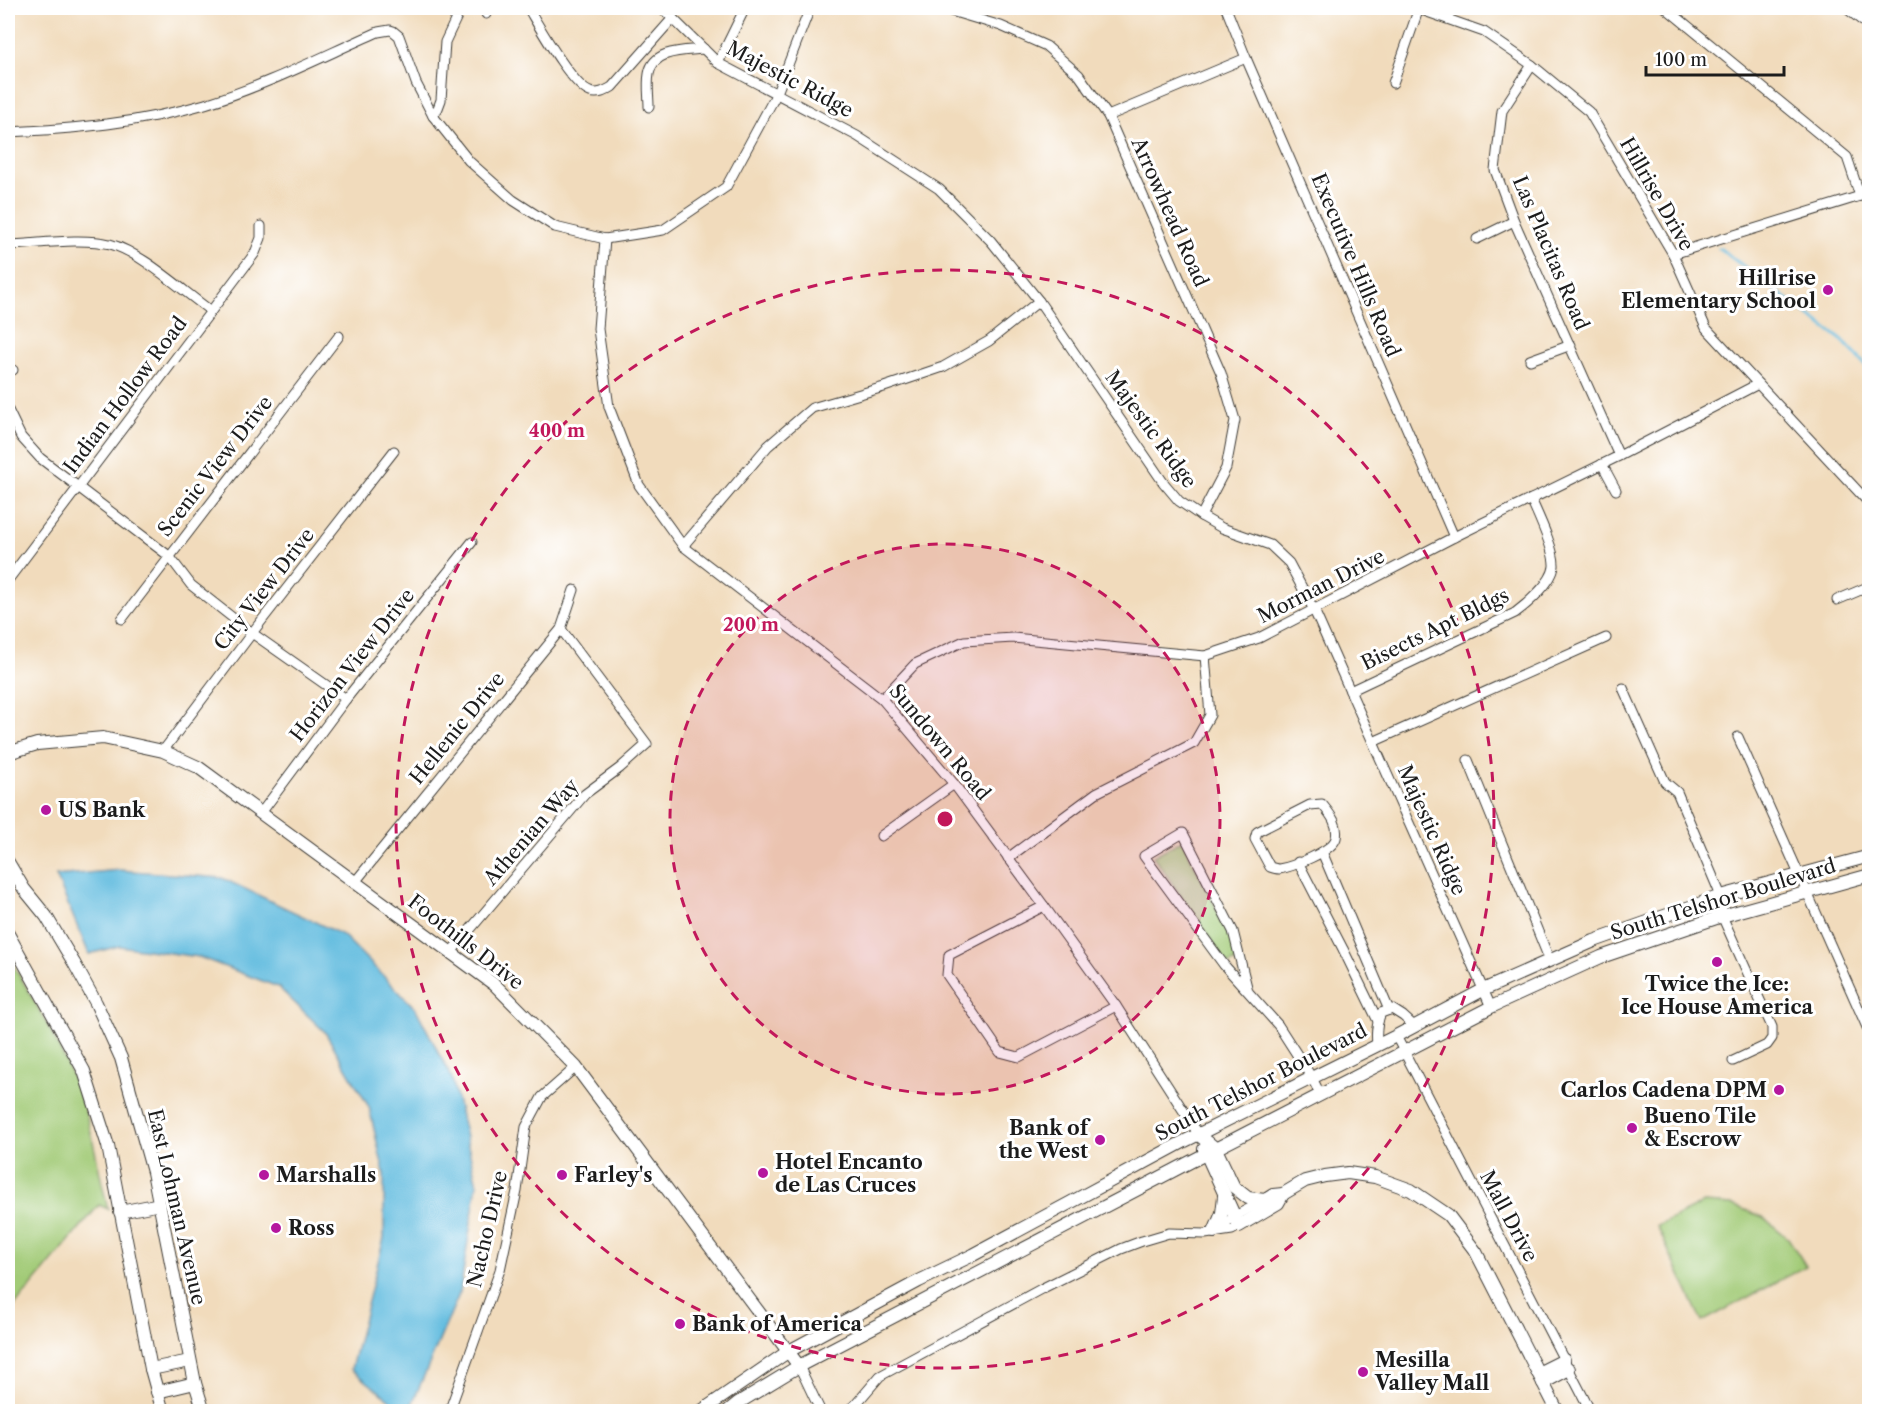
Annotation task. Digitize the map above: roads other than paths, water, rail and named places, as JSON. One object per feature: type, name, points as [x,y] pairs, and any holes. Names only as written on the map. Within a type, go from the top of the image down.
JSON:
[{"type":"main road","name":"Foothills Drive","points":[[8,753],[37,744],[104,738],[163,751],[198,767],[495,985],[576,1067],[799,1366]]},
{"type":"main road","name":"South Telshor Boulevard","points":[[700,1412],[789,1351],[1199,1135],[1483,990],[1594,941],[1721,896],[1869,856]]},
{"type":"main road","name":"East Lohman Avenue","points":[[8,862],[24,889],[46,916],[74,963],[121,1058],[153,1172],[190,1361],[204,1412]]},
{"type":"main road","points":[[8,872],[24,889]]},
{"type":"main road","name":"South Telshor Boulevard","points":[[727,1412],[738,1402],[799,1366],[1491,1007],[1601,957],[1722,916],[1869,875]]},
{"type":"main road","points":[[8,934],[84,1071],[108,1146],[151,1369],[163,1412]]},
{"type":"main road","name":"Sundown Road","points":[[1199,1135],[1211,1152],[1242,1218]]},
{"type":"main road","points":[[1214,1232],[1229,1189],[1248,1198],[1265,1200],[1283,1194],[1305,1181],[1348,1173],[1375,1177],[1411,1190],[1448,1215],[1476,1252],[1558,1412]]},
{"type":"main road","points":[[1242,1218],[1278,1203],[1283,1194]]},
{"type":"main road","points":[[120,1212],[159,1204]]},
{"type":"main road","points":[[151,1369],[190,1361]]},
{"type":"main road","points":[[1541,1378],[1567,1365]]},
{"type":"main road","points":[[157,1392],[195,1383]]},
{"type":"street","points":[[433,116],[441,100],[445,42],[461,8]]},
{"type":"street","points":[[528,8],[580,86],[587,92],[594,93],[600,93],[612,87],[673,18]]},
{"type":"street","name":"Majestic Ridge","points":[[662,8],[718,63],[857,136],[939,189],[991,241],[1039,301],[1179,501],[1222,528],[1270,545],[1289,563],[1314,610],[1491,1007]]},
{"type":"street","points":[[718,63],[745,8]]},
{"type":"street","points":[[8,132],[103,125],[183,110],[257,86],[378,32],[393,31],[401,40],[416,83],[433,116],[469,161],[513,200],[555,227],[605,239],[663,230],[726,187],[777,93],[810,8]]},
{"type":"street","name":"Arrowhead Road","points":[[941,8],[1001,26],[1046,46],[1080,75],[1108,116],[1221,374],[1234,420],[1226,468],[1201,516]]},
{"type":"street","name":"Executive Hills Road","points":[[1226,8],[1454,537]]},
{"type":"street","points":[[1393,84],[1417,8]]},
{"type":"street","name":"Hillrise Drive","points":[[1417,8],[1484,32],[1532,65],[1589,112],[1673,254],[1706,328],[1869,504]]},
{"type":"street","points":[[1666,8],[1847,157],[1865,194],[1673,254]]},
{"type":"street","points":[[1846,8],[1869,27]]},
{"type":"street","points":[[649,107],[649,74],[659,57],[667,53],[704,49]]},
{"type":"street","points":[[1108,116],[1246,58]]},
{"type":"street","name":"Las Placitas Road","points":[[1532,65],[1502,111],[1495,170],[1514,221],[1619,456]]},
{"type":"street","points":[[1477,239],[1514,221]]},
{"type":"street","name":"Indian Hollow Road","points":[[8,580],[258,249],[261,226]]},
{"type":"street","name":"Sundown Road","points":[[605,239],[598,328],[609,407],[639,485],[683,546],[882,699],[954,784],[1044,906],[1116,1006],[1199,1135]]},
{"type":"street","points":[[8,245],[81,242],[104,243],[118,247],[136,256],[211,311]]},
{"type":"street","points":[[683,546],[768,446],[812,408],[943,367],[989,341],[1039,301]]},
{"type":"street","name":"Scenic View Drive","points":[[122,619],[339,336]]},
{"type":"street","points":[[1530,360],[1570,345]]},
{"type":"street","name":"Morman Drive","points":[[882,699],[915,664],[964,641],[1014,638],[1205,656],[1260,638],[1454,537],[1602,465],[1758,384]]},
{"type":"street","points":[[8,410],[18,431],[40,458],[169,556],[191,585],[252,633],[346,699]]},
{"type":"street","name":"City View Drive","points":[[163,751],[394,451]]},
{"type":"street","points":[[1602,465],[1616,490]]},
{"type":"street","name":"Bisects Apt Bldgs","points":[[1350,691],[1515,613],[1531,601],[1549,578],[1554,567],[1551,551],[1531,499]]},
{"type":"street","name":"Horizon View Drive","points":[[261,813],[346,699],[472,542]]},
{"type":"street","points":[[1837,600],[1869,586]]},
{"type":"street","name":"Hellenic Drive","points":[[355,882],[561,629],[574,590]]},
{"type":"street","name":"Athenian Way","points":[[451,952],[585,794],[647,744],[561,629]]},
{"type":"street","points":[[1373,742],[1606,638]]},
{"type":"street","points":[[1008,858],[1096,793],[1194,743],[1210,715],[1205,656]]},
{"type":"street","points":[[1623,688],[1665,782],[1677,792],[1721,896],[1722,916],[1772,1027],[1772,1038],[1767,1045],[1733,1061]]},
{"type":"street","points":[[1738,737],[1869,1034]]},
{"type":"street","points":[[1468,760],[1550,961]]},
{"type":"street","points":[[881,836],[954,784]]},
{"type":"street","points":[[1322,804],[1335,821],[1336,838],[1330,848],[1298,862],[1279,869],[1270,867],[1255,839],[1257,832],[1310,805],[1322,804]]},
{"type":"street","points":[[1248,991],[1233,931],[1183,833],[1144,856],[1224,965],[1278,1025],[1320,1094]]},
{"type":"street","points":[[1322,852],[1389,1010]]},
{"type":"street","points":[[1298,862],[1344,949],[1378,1021]]},
{"type":"street","points":[[1044,906],[950,955],[947,975],[1000,1052],[1019,1057],[1116,1006]]},
{"type":"street","points":[[1377,1046],[1376,1033],[1381,1013],[1392,1010],[1414,1026]]},
{"type":"street","name":"Mall Drive","points":[[1396,1036],[1591,1412]]},
{"type":"street","name":"Nacho Drive","points":[[448,1412],[500,1270],[517,1191],[526,1127],[542,1097],[576,1067]]},
{"type":"street","points":[[846,1412],[880,1376],[1101,1258],[1142,1241],[1169,1233],[1214,1232],[1242,1218],[1265,1200]]},
{"type":"street","name":"Foothills Drive","points":[[799,1366],[821,1412]]},
{"type":"water","points":[[119,870],[222,878],[343,935],[416,1009],[452,1078],[477,1184],[460,1292],[409,1411],[404,1411],[351,1369],[384,1238],[384,1173],[369,1107],[325,1032],[278,987],[199,957],[119,946],[89,954],[56,876]]},
{"type":"waterway","points":[[1719,248],[1843,341],[1870,370]]},
{"type":"place","name":"Hillrise Elementary School","points":[[1828,290]]},
{"type":"place","name":"US Bank","points":[[46,810]]},
{"type":"place","name":"Twice the Ice: Ice House America","points":[[1717,962]]},
{"type":"place","name":"Carlos Cadena DPM","points":[[1779,1090]]},
{"type":"place","name":"Bueno Tile & Escrow","points":[[1632,1128]]},
{"type":"place","name":"Bank of the West","points":[[1100,1140]]},
{"type":"place","name":"Hotel Encanto de Las Cruces","points":[[763,1173]]},
{"type":"place","name":"Marshalls","points":[[264,1175]]},
{"type":"place","name":"Farley's","points":[[562,1175]]},
{"type":"place","name":"Ross","points":[[276,1228]]},
{"type":"place","name":"Bank of America","points":[[680,1324]]},
{"type":"place","name":"Mesilla Valley Mall","points":[[1363,1372]]}]
